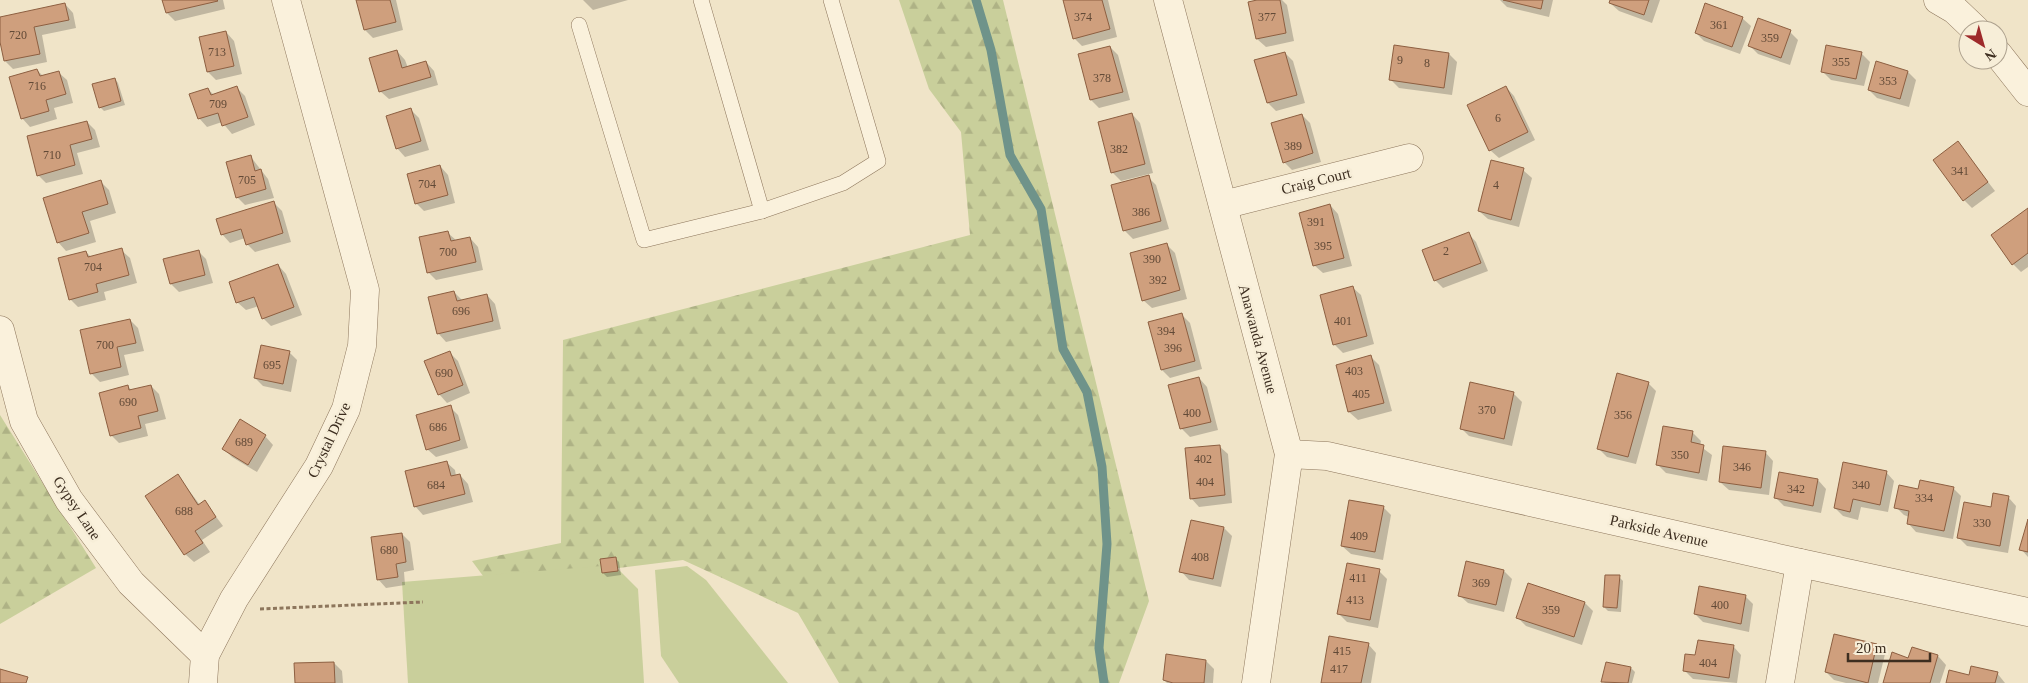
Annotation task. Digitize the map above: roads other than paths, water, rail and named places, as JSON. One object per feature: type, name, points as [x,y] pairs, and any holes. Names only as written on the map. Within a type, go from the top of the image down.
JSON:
[{"type":"street","name":"Crystal Drive","points":[[203,683],[205,655],[234,598],[319,466],[346,409],[362,346],[365,290],[286,0]]},
{"type":"street","name":"Anawanda Avenue","points":[[1168,0],[1289,454],[1256,683]]},
{"type":"street","points":[[1938,0],[1955,10],[1966,20]]},
{"type":"street","points":[[2008,67],[2028,92]]},
{"type":"street","name":"Craig Court","points":[[1222,204],[1409,158]]},
{"type":"street","name":"Gypsy Lane","points":[[0,330],[24,421],[69,500],[131,583],[205,655]]},
{"type":"street","name":"Parkside Avenue","points":[[1289,454],[1327,456],[1800,563],[2028,612]]},
{"type":"street","points":[[1780,683],[1800,563]]},
{"type":"lane","points":[[701,0],[762,211]]},
{"type":"lane","points":[[579,25],[644,240],[762,211],[843,183],[878,161],[831,0]]},
{"type":"waterway","points":[[976,0],[991,50],[1010,155],[1041,209],[1063,349],[1087,392],[1102,467],[1107,544],[1099,648],[1104,683]]}]
